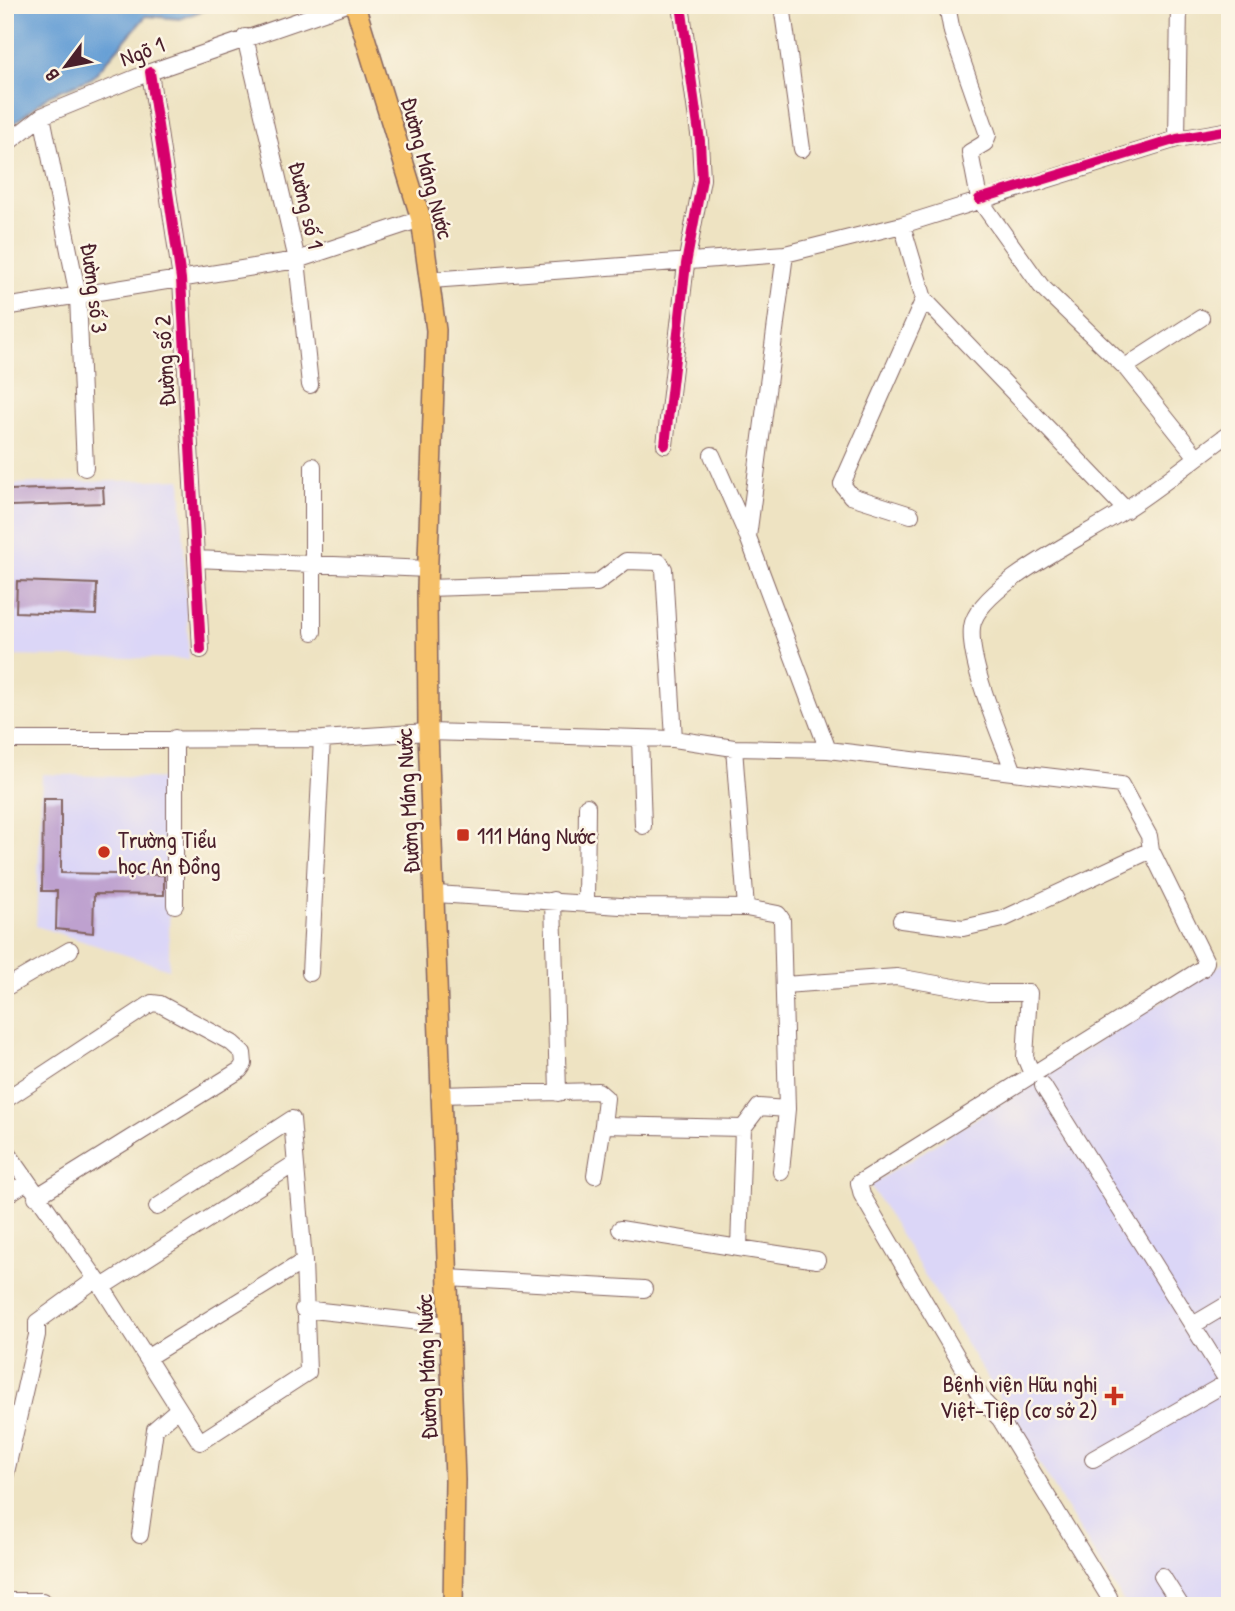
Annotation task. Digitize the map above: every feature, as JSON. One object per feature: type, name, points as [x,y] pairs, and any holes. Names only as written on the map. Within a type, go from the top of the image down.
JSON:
[{"type":"main road","name":"Đường Máng Nước","points":[[355,5],[421,219],[436,330],[428,578],[428,732],[436,894],[439,1095],[455,1480],[453,1606]]},
{"type":"street","name":"Ngõ 1","points":[[5,145],[42,116],[245,37],[344,5]]},
{"type":"street","points":[[665,445],[686,264],[702,179],[700,141],[681,5]]},
{"type":"street","points":[[782,5],[802,149]]},
{"type":"street","points":[[947,5],[952,32],[988,135],[985,143],[970,152],[979,199],[1041,286],[1125,367],[1197,457]]},
{"type":"street","points":[[1177,139],[1180,5]]},
{"type":"street","name":"Đường số 1","points":[[245,37],[297,260],[310,385]]},
{"type":"street","name":"Đường số 2","points":[[150,72],[181,279],[201,650]]},
{"type":"street","name":"Đường số 3","points":[[42,116],[78,296],[85,468]]},
{"type":"street","points":[[431,280],[686,264],[785,254],[902,225],[1177,139],[1230,130]]},
{"type":"street","points":[[5,307],[297,260],[421,219]]},
{"type":"street","points":[[902,225],[923,299],[1126,510]]},
{"type":"street","points":[[748,537],[785,254]]},
{"type":"street","points":[[911,515],[851,496],[842,484],[923,299]]},
{"type":"street","points":[[1125,367],[1201,318]]},
{"type":"street","points":[[1013,771],[974,654],[972,626],[979,608],[1017,575],[1126,510],[1230,433]]},
{"type":"street","points":[[712,455],[748,537],[828,750]]},
{"type":"street","points":[[313,466],[313,632]]},
{"type":"street","points":[[196,559],[313,564],[428,578],[597,583],[626,561],[659,562],[664,569],[674,739]]},
{"type":"street","points":[[5,740],[322,739],[428,732],[674,739],[734,748],[828,750],[1121,785],[1149,836],[1151,850],[1206,962],[1203,968],[1038,1080],[859,1183],[862,1195],[983,1401],[1000,1419],[1109,1597],[1111,1606]]},
{"type":"street","points":[[175,738],[175,905]]},
{"type":"street","points":[[640,738],[643,826]]},
{"type":"street","points":[[310,973],[322,739]]},
{"type":"street","points":[[734,748],[746,908]]},
{"type":"street","points":[[586,903],[587,806]]},
{"type":"street","points":[[901,920],[963,928],[994,922],[1151,850]]},
{"type":"street","points":[[436,894],[586,903],[746,908],[778,914],[781,918],[787,1109],[781,1172]]},
{"type":"street","points":[[553,900],[558,1093]]},
{"type":"street","points":[[5,988],[70,950]]},
{"type":"street","points":[[784,985],[897,977],[988,993],[1029,993],[1025,1057],[1229,1384],[1093,1459]]},
{"type":"street","points":[[5,1100],[152,1003],[160,1004],[232,1043],[243,1053],[244,1064],[240,1070],[36,1197]]},
{"type":"street","points":[[439,1095],[603,1093],[608,1104],[595,1175]]},
{"type":"street","points":[[738,1248],[743,1128],[759,1107],[787,1109]]},
{"type":"street","points":[[5,1149],[36,1197],[99,1283],[148,1357],[177,1410],[200,1442],[307,1372],[303,1309],[304,1261],[292,1119],[157,1207]]},
{"type":"street","points":[[603,1125],[743,1128]]},
{"type":"street","points":[[5,1476],[37,1322],[294,1164]]},
{"type":"street","points":[[5,1196],[27,1182]]},
{"type":"street","points":[[620,1229],[817,1260]]},
{"type":"street","points":[[148,1357],[304,1261]]},
{"type":"street","points":[[448,1278],[644,1289]]},
{"type":"street","points":[[1193,1325],[1230,1303]]},
{"type":"street","points":[[303,1309],[448,1325]]},
{"type":"street","points":[[140,1535],[155,1429],[177,1410]]},
{"type":"street","points":[[1162,1576],[1181,1606]]},
{"type":"street","points":[[5,1601],[42,1601],[50,1606]]},
{"type":"shaded area","points":[[181,479],[189,659],[5,656],[5,484]]},
{"type":"shaded area","name":"Trường Tiểu học An Đồng","points":[[42,774],[170,779],[169,969],[36,926]]},
{"type":"shaded area","name":"Bệnh viện Hữu nghị Việt-Tiệp (cơ sở 2)","points":[[1230,959],[1230,1606],[1126,1606],[870,1185]]},
{"type":"water","points":[[5,5],[217,5],[180,19],[146,16],[92,78],[49,95],[5,131]]},
{"type":"building","points":[[103,487],[104,503],[10,506],[9,490]]},
{"type":"building","points":[[17,581],[97,584],[96,615],[16,612]]},
{"type":"building","points":[[43,799],[61,799],[61,873],[164,875],[164,895],[94,894],[93,933],[56,929],[57,891],[42,891]]},
{"type":"cycle path","points":[[665,445],[686,264],[702,179],[700,141],[681,5]]},
{"type":"cycle path","points":[[150,72],[181,279],[201,650]]},
{"type":"cycle path","points":[[979,199],[1177,139],[1230,130]]},
{"type":"place","name":"111 Máng Nước","points":[[463,835]]},
{"type":"place","name":"Trường Tiểu học An Đồng","points":[[104,852]]},
{"type":"place","name":"Bệnh viện Hữu nghị Việt-Tiệp (cơ sở 2)","points":[[1114,1396]]}]
